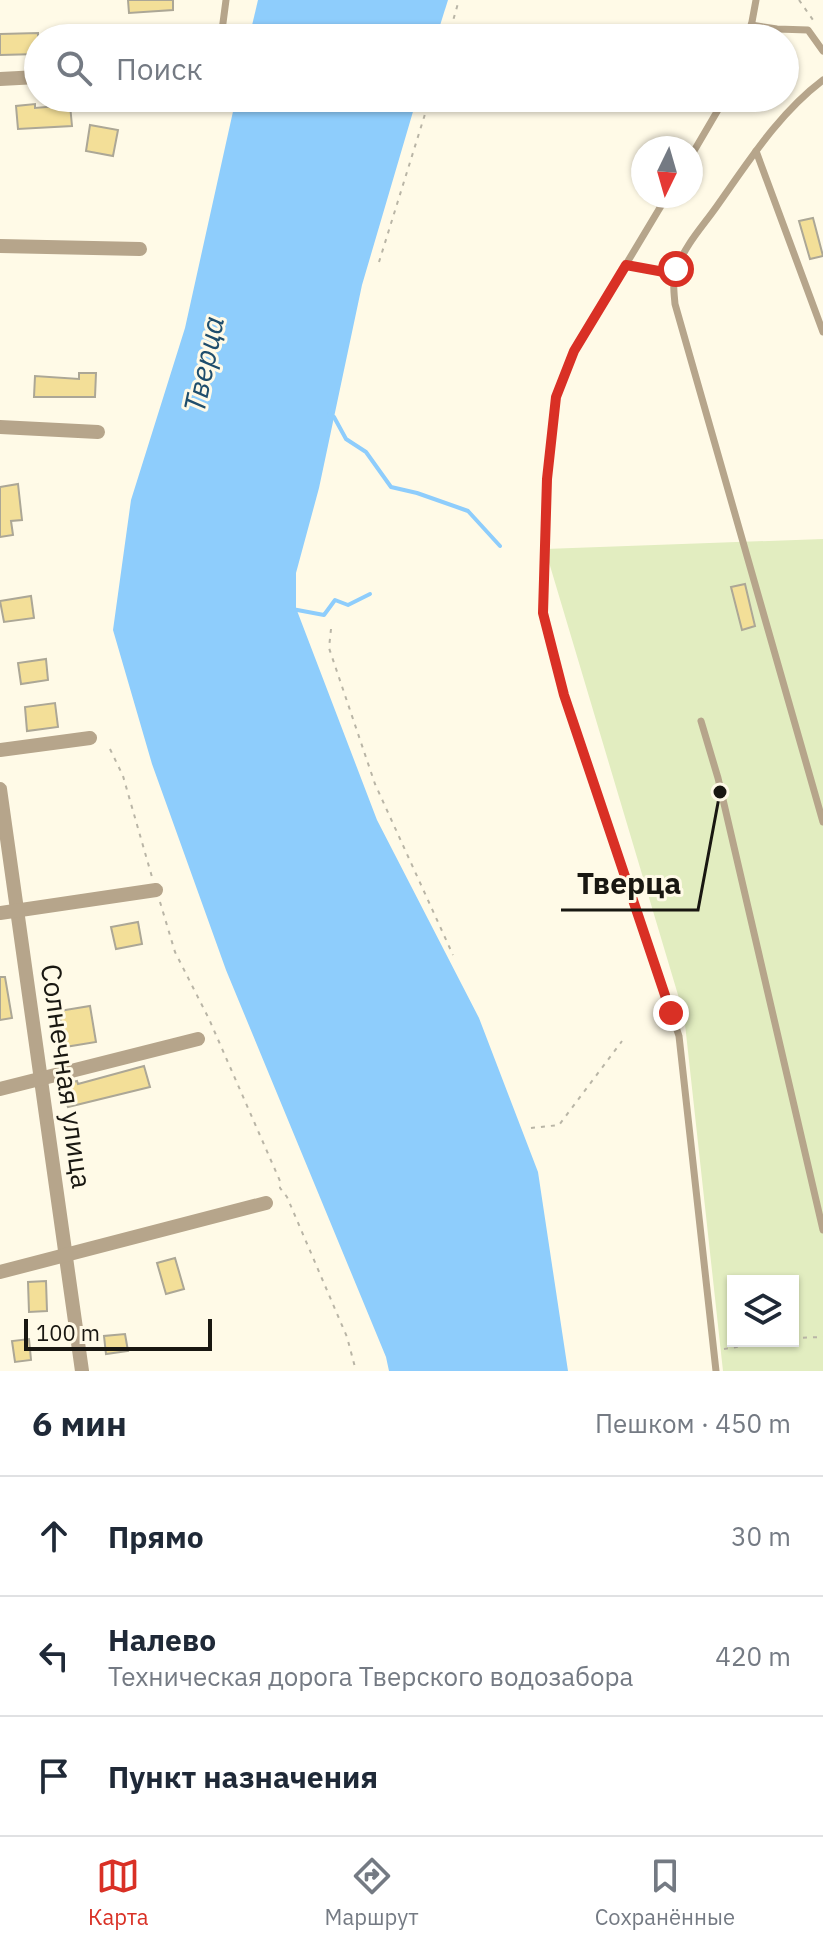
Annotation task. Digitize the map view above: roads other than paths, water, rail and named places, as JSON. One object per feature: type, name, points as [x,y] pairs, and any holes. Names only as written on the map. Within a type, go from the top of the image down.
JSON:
[{"type":"street","points":[[0,79],[24,78]]},
{"type":"street","points":[[0,246],[140,249]]},
{"type":"street","points":[[0,427],[98,432]]},
{"type":"street","points":[[0,750],[90,738]]},
{"type":"street","name":"Солнечная улица","points":[[0,789],[82,1371]]},
{"type":"street","points":[[0,913],[156,890]]},
{"type":"street","points":[[0,1089],[198,1039]]},
{"type":"street","points":[[0,1272],[266,1203]]},
{"type":"lane","points":[[223,24],[226,0]]},
{"type":"lane","points":[[751,24],[756,0]]},
{"type":"lane","points":[[799,30],[808,30],[823,51]]},
{"type":"lane","points":[[799,98],[823,80]]},
{"type":"lane","points":[[703,136],[717,112]]},
{"type":"lane","points":[[787,112],[686,250],[675,274],[675,304],[823,822]]},
{"type":"lane","points":[[756,151],[823,332]]},
{"type":"lane","points":[[660,208],[574,351],[556,397],[547,479],[543,613],[564,695],[679,1036],[716,1371]]},
{"type":"lane","points":[[701,721],[725,808],[823,1230]]},
{"type":"water","points":[[258,0],[448,0],[440,24],[252,24]]},
{"type":"water","points":[[233,112],[413,112],[362,285],[319,488],[296,573],[296,608],[377,820],[479,1018],[538,1172],[568,1371],[389,1371],[386,1357],[226,970],[152,764],[113,630],[131,500],[185,328]]},
{"type":"waterway","points":[[329,414],[334,417],[346,439],[366,452],[391,487],[468,511],[500,546]]},
{"type":"waterway","points":[[292,609],[324,615],[335,600],[348,605],[370,594]]},
{"type":"place","name":"Тверца","points":[[720,792]]}]
